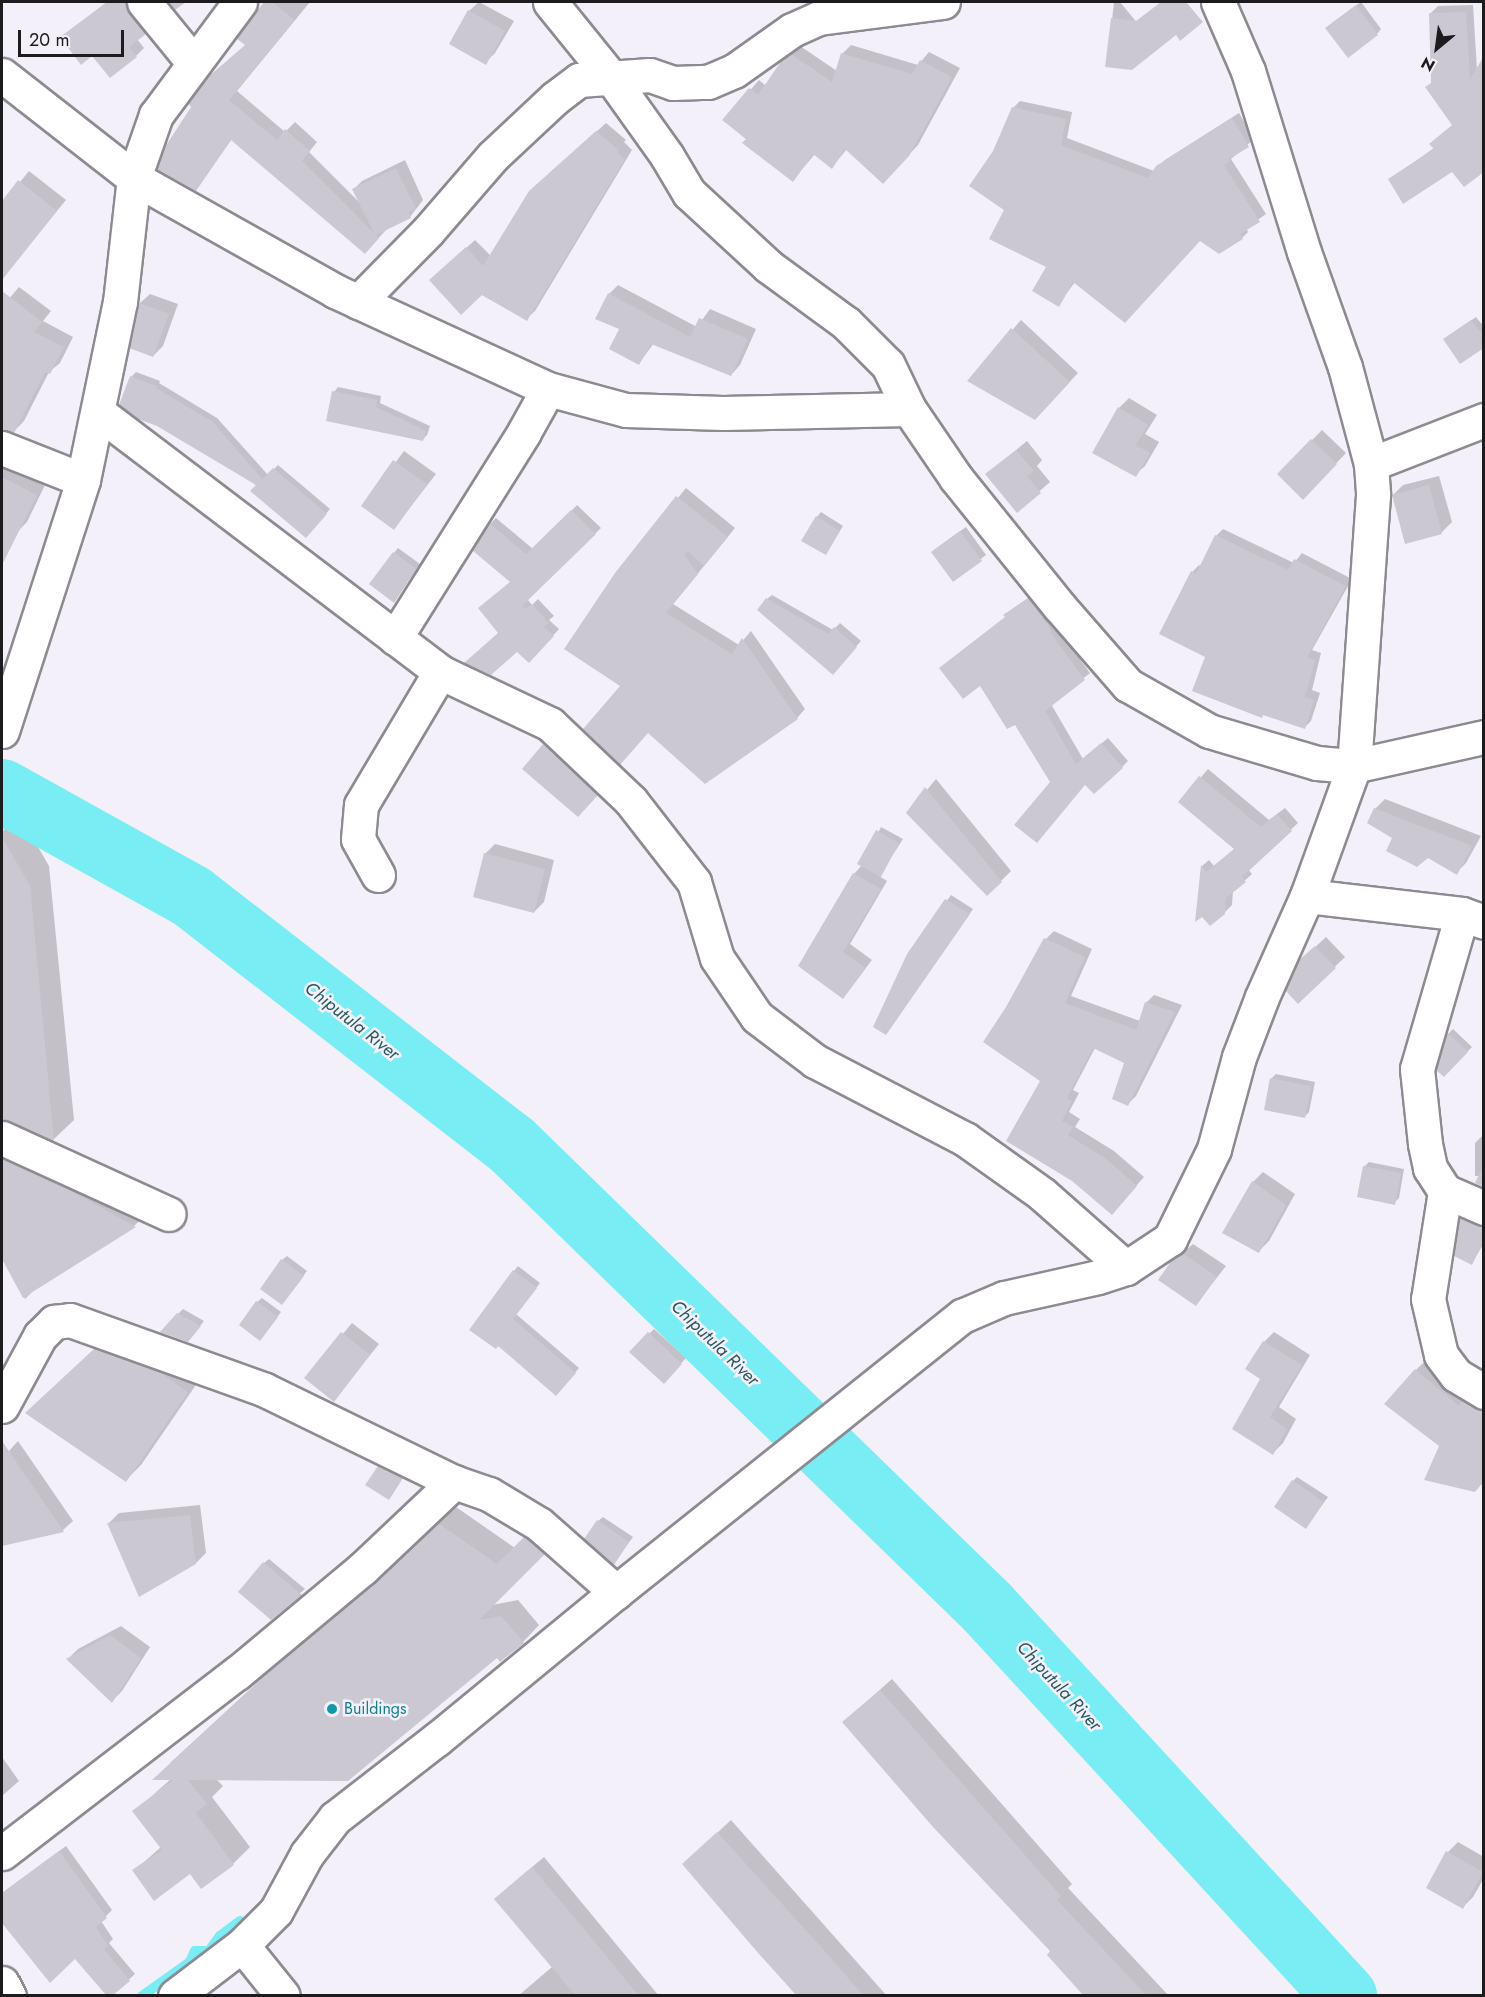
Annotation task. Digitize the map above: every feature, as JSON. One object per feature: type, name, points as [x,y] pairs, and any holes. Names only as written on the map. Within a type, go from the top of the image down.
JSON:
[{"type":"street","points":[[144,2],[193,63]]},
{"type":"street","points":[[2,732],[83,480],[120,303],[134,178],[156,115],[240,2]]},
{"type":"street","points":[[550,2],[610,76],[667,156],[688,193],[768,266],[846,323],[888,365],[909,409],[956,478],[1059,606],[1128,685],[1209,731],[1317,764],[1354,766],[1484,736]]},
{"type":"street","points":[[358,302],[428,231],[493,156],[555,98],[579,80],[610,76],[650,75],[673,83],[708,82],[734,71],[792,30],[819,18],[943,2]]},
{"type":"street","points":[[176,1995],[243,1945],[276,1911],[307,1854],[335,1818],[437,1740],[616,1593],[962,1316],[1004,1298],[1098,1277],[1126,1268],[1170,1239],[1214,1149],[1239,1057],[1262,997],[1307,896],[1354,766],[1373,495],[1371,464],[1346,368],[1304,252],[1248,71],[1218,2]]},
{"type":"street","points":[[2,75],[134,178],[335,291],[548,389],[626,410],[723,413],[909,409]]},
{"type":"street","points":[[395,638],[524,432],[548,389]]},
{"type":"street","points":[[98,412],[440,672],[550,724],[631,801],[694,882],[717,958],[757,1017],[814,1061],[965,1139],[1042,1194],[1126,1268]]},
{"type":"street","points":[[1371,464],[1484,420]]},
{"type":"street","points":[[2,448],[83,480]]},
{"type":"street","points":[[378,875],[358,839],[362,805],[440,672]]},
{"type":"street","points":[[1307,896],[1473,918],[1417,1069],[1425,1144],[1430,1168],[1445,1191],[1484,1208]]},
{"type":"street","points":[[2,1138],[169,1214]]},
{"type":"street","points":[[1445,1191],[1428,1299],[1441,1355],[1456,1375],[1484,1392]]},
{"type":"street","points":[[2,1406],[40,1336],[54,1322],[70,1320],[265,1390],[454,1482],[489,1494],[539,1524],[616,1593]]},
{"type":"street","points":[[2,1853],[237,1673],[362,1569],[454,1482]]},
{"type":"street","points":[[243,1945],[283,1995]]},
{"type":"street","points":[[2,1983],[9,1995]]},
{"type":"building","points":[[107,2],[126,2],[129,13],[146,34],[129,47],[137,57],[110,78],[92,56],[81,65],[60,37]]},
{"type":"building","points":[[168,2],[186,2],[175,10]]},
{"type":"building","points":[[264,2],[272,2],[295,20],[229,100],[277,140],[285,129],[310,151],[302,161],[374,233],[352,189],[396,168],[416,209],[409,212],[411,218],[376,235],[379,238],[365,254],[231,140],[196,191],[157,169],[165,147],[191,107],[188,103],[207,78],[245,45],[236,38]]},
{"type":"building","points":[[1161,2],[1186,2],[1203,22],[1180,41],[1176,35],[1132,70],[1105,67],[1111,18],[1136,21]]},
{"type":"building","points":[[1356,5],[1378,35],[1348,58],[1325,28]]},
{"type":"building","points":[[468,10],[505,31],[486,65],[449,44]]},
{"type":"building","points":[[1466,12],[1470,79],[1484,56],[1484,172],[1464,187],[1452,172],[1403,204],[1388,179],[1434,149],[1429,144],[1452,125],[1425,87],[1431,83],[1429,13]]},
{"type":"building","points":[[841,53],[912,74],[920,60],[952,77],[909,156],[883,184],[845,149],[832,169],[813,154],[793,182],[742,143],[746,139],[722,120],[749,88],[758,95],[782,60],[791,54],[832,82]]},
{"type":"building","points":[[1012,107],[1066,119],[1061,145],[1148,178],[1156,166],[1232,118],[1249,147],[1229,159],[1230,161],[1224,165],[1260,222],[1240,234],[1243,239],[1219,254],[1200,241],[1125,323],[1073,282],[1059,307],[1032,291],[1046,267],[989,239],[1004,210],[969,186],[993,151]]},
{"type":"building","points":[[596,131],[619,150],[617,152],[625,159],[527,321],[482,295],[461,315],[429,280],[466,247],[483,266],[529,191]]},
{"type":"building","points":[[18,180],[57,211],[2,280],[2,201]]},
{"type":"building","points":[[2,291],[42,322],[34,332],[64,347],[50,374],[45,372],[14,433],[2,430]]},
{"type":"building","points":[[608,293],[690,337],[699,318],[748,339],[731,376],[651,344],[639,365],[609,349],[619,329],[595,319]]},
{"type":"building","points":[[139,303],[169,314],[153,357],[129,348]]},
{"type":"building","points":[[1471,320],[1484,337],[1484,348],[1460,364],[1443,339]]},
{"type":"building","points":[[1011,328],[1070,382],[1035,420],[967,381]]},
{"type":"building","points":[[130,376],[157,386],[156,388],[213,422],[262,479],[273,468],[327,514],[306,538],[250,491],[256,485],[157,426],[138,419],[119,405]]},
{"type":"building","points":[[332,391],[377,400],[376,407],[426,431],[423,441],[326,421]]},
{"type":"building","points":[[1118,407],[1148,425],[1136,445],[1150,453],[1136,477],[1092,453]]},
{"type":"building","points":[[1311,439],[1337,464],[1303,500],[1277,474]]},
{"type":"building","points":[[1016,450],[1034,471],[1027,476],[1041,493],[1017,513],[985,474]]},
{"type":"building","points":[[393,460],[427,484],[394,530],[361,506]]},
{"type":"building","points":[[2,477],[37,495],[2,565]]},
{"type":"building","points":[[1429,485],[1442,534],[1405,544],[1392,495]]},
{"type":"building","points":[[676,496],[728,537],[704,566],[687,551],[684,554],[698,574],[666,613],[732,654],[742,638],[798,719],[705,784],[648,733],[620,765],[583,729],[620,686],[564,649],[615,573]]},
{"type":"building","points":[[571,510],[596,534],[522,606],[525,609],[532,604],[549,623],[544,627],[554,636],[529,663],[517,652],[491,675],[464,663],[498,633],[478,608],[510,582],[472,550],[489,523],[526,554]]},
{"type":"building","points":[[816,516],[840,531],[826,555],[801,541]]},
{"type":"building","points":[[960,531],[982,561],[953,582],[931,552]]},
{"type":"building","points":[[1215,535],[1288,570],[1294,559],[1346,586],[1307,657],[1315,660],[1305,697],[1314,700],[1305,729],[1263,715],[1262,718],[1192,691],[1205,657],[1159,634],[1191,571],[1196,574]]},
{"type":"building","points":[[393,552],[416,569],[394,603],[369,584]]},
{"type":"building","points":[[766,598],[828,634],[834,627],[857,647],[833,675],[757,610]]},
{"type":"building","points":[[1028,598],[1085,680],[1045,711],[1076,764],[1101,743],[1123,768],[1094,794],[1085,785],[1037,843],[1014,825],[1050,782],[1015,725],[1007,729],[980,686],[963,699],[939,668],[1005,617],[1003,615]]},
{"type":"building","points":[[543,744],[598,795],[578,817],[522,769]]},
{"type":"building","points":[[1199,776],[1261,827],[1277,814],[1292,831],[1242,877],[1246,882],[1226,898],[1225,914],[1210,926],[1202,917],[1195,922],[1201,865],[1206,872],[1234,849],[1178,802]]},
{"type":"building","points":[[925,787],[1002,882],[987,896],[906,813]]},
{"type":"building","points":[[1374,808],[1472,846],[1457,875],[1428,858],[1417,867],[1386,851],[1392,838],[1367,823]]},
{"type":"building","points":[[876,830],[899,843],[881,877],[857,864]]},
{"type":"building","points":[[2,837],[30,886],[54,1141],[2,1119]]},
{"type":"building","points":[[484,853],[545,869],[534,913],[473,897]]},
{"type":"building","points":[[853,873],[881,889],[843,952],[866,968],[843,999],[798,966]]},
{"type":"building","points":[[945,899],[970,914],[886,1035],[873,1027],[907,954]]},
{"type":"building","points":[[1044,938],[1085,957],[1065,1003],[1136,1030],[1145,1002],[1175,1012],[1128,1106],[1112,1099],[1124,1063],[1093,1048],[1067,1098],[1072,1101],[1062,1121],[1073,1127],[1068,1135],[1106,1159],[1137,1186],[1112,1215],[1072,1181],[1006,1141],[1040,1081],[983,1042],[1006,1007]]},
{"type":"building","points":[[1315,946],[1336,968],[1298,1004],[1285,990],[1298,961]]},
{"type":"building","points":[[1447,1032],[1468,1052],[1444,1077],[1436,1070]]},
{"type":"building","points":[[1270,1078],[1311,1086],[1305,1118],[1264,1110]]},
{"type":"building","points":[[2,1158],[59,1184],[136,1227],[23,1298],[2,1259]]},
{"type":"building","points":[[1484,1164],[1484,1187],[1475,1183]]},
{"type":"building","points":[[1363,1166],[1401,1173],[1395,1205],[1357,1197]]},
{"type":"building","points":[[1252,1181],[1286,1205],[1259,1253],[1222,1233]]},
{"type":"building","points":[[1460,1218],[1484,1226],[1484,1240],[1472,1265],[1454,1256]]},
{"type":"building","points":[[1182,1253],[1217,1277],[1196,1306],[1158,1280],[1172,1260]]},
{"type":"building","points":[[281,1259],[304,1276],[282,1305],[260,1289]]},
{"type":"building","points":[[513,1270],[537,1288],[513,1319],[576,1373],[556,1396],[498,1346],[496,1349],[469,1330]]},
{"type":"building","points":[[256,1301],[278,1317],[260,1341],[239,1325]]},
{"type":"building","points":[[177,1313],[201,1326],[188,1342],[160,1332]]},
{"type":"building","points":[[341,1332],[370,1355],[334,1402],[304,1378]]},
{"type":"building","points":[[648,1332],[682,1364],[664,1384],[629,1352]]},
{"type":"building","points":[[1263,1341],[1302,1365],[1270,1417],[1287,1429],[1273,1455],[1232,1429],[1260,1379],[1245,1369]]},
{"type":"building","points":[[94,1349],[164,1374],[188,1392],[126,1482],[25,1413]]},
{"type":"building","points":[[1415,1369],[1459,1406],[1462,1401],[1484,1411],[1484,1481],[1475,1492],[1424,1480],[1439,1446],[1384,1404]]},
{"type":"building","points":[[2,1441],[64,1532],[2,1546]]},
{"type":"building","points":[[378,1466],[403,1478],[389,1500],[365,1485]]},
{"type":"building","points":[[1292,1480],[1324,1502],[1306,1529],[1274,1507]]},
{"type":"building","points":[[190,1515],[196,1564],[139,1597],[107,1523]]},
{"type":"building","points":[[597,1520],[629,1542],[614,1565],[584,1539]]},
{"type":"building","name":"Buildings","points":[[438,1523],[497,1564],[524,1537],[545,1554],[479,1620],[501,1616],[524,1643],[500,1662],[497,1658],[348,1781],[188,1780],[207,1804],[196,1813],[234,1865],[201,1889],[190,1874],[154,1901],[132,1870],[162,1850],[132,1811],[173,1780],[152,1780],[274,1667],[374,1583]]},
{"type":"building","points":[[263,1562],[302,1595],[271,1620],[238,1592]]},
{"type":"building","points":[[110,1635],[141,1658],[112,1703],[66,1659]]},
{"type":"building","points":[[880,1690],[1061,1896],[1057,1900],[1146,1995],[1083,1995],[1047,1955],[1050,1951],[933,1827],[842,1722]]},
{"type":"building","points":[[717,1832],[863,1995],[796,1995],[759,1954],[682,1864]]},
{"type":"building","points":[[59,1851],[107,1918],[96,1927],[108,1946],[104,1949],[130,1981],[113,1995],[106,1995],[75,1959],[50,1983],[2,1923],[2,1893]]},
{"type":"building","points":[[1446,1851],[1483,1872],[1463,1909],[1426,1888]]},
{"type":"building","points":[[532,1867],[638,1995],[575,1995],[494,1899]]},
{"type":"waterway","name":"Chiputula River","points":[[2,791],[191,896],[512,1145],[987,1607],[1345,1996]]},
{"type":"waterway","points":[[142,1996],[190,1962],[195,1951],[209,1951],[220,1936],[240,1921]]},
{"type":"place","name":"Buildings","points":[[332,1709]]}]
